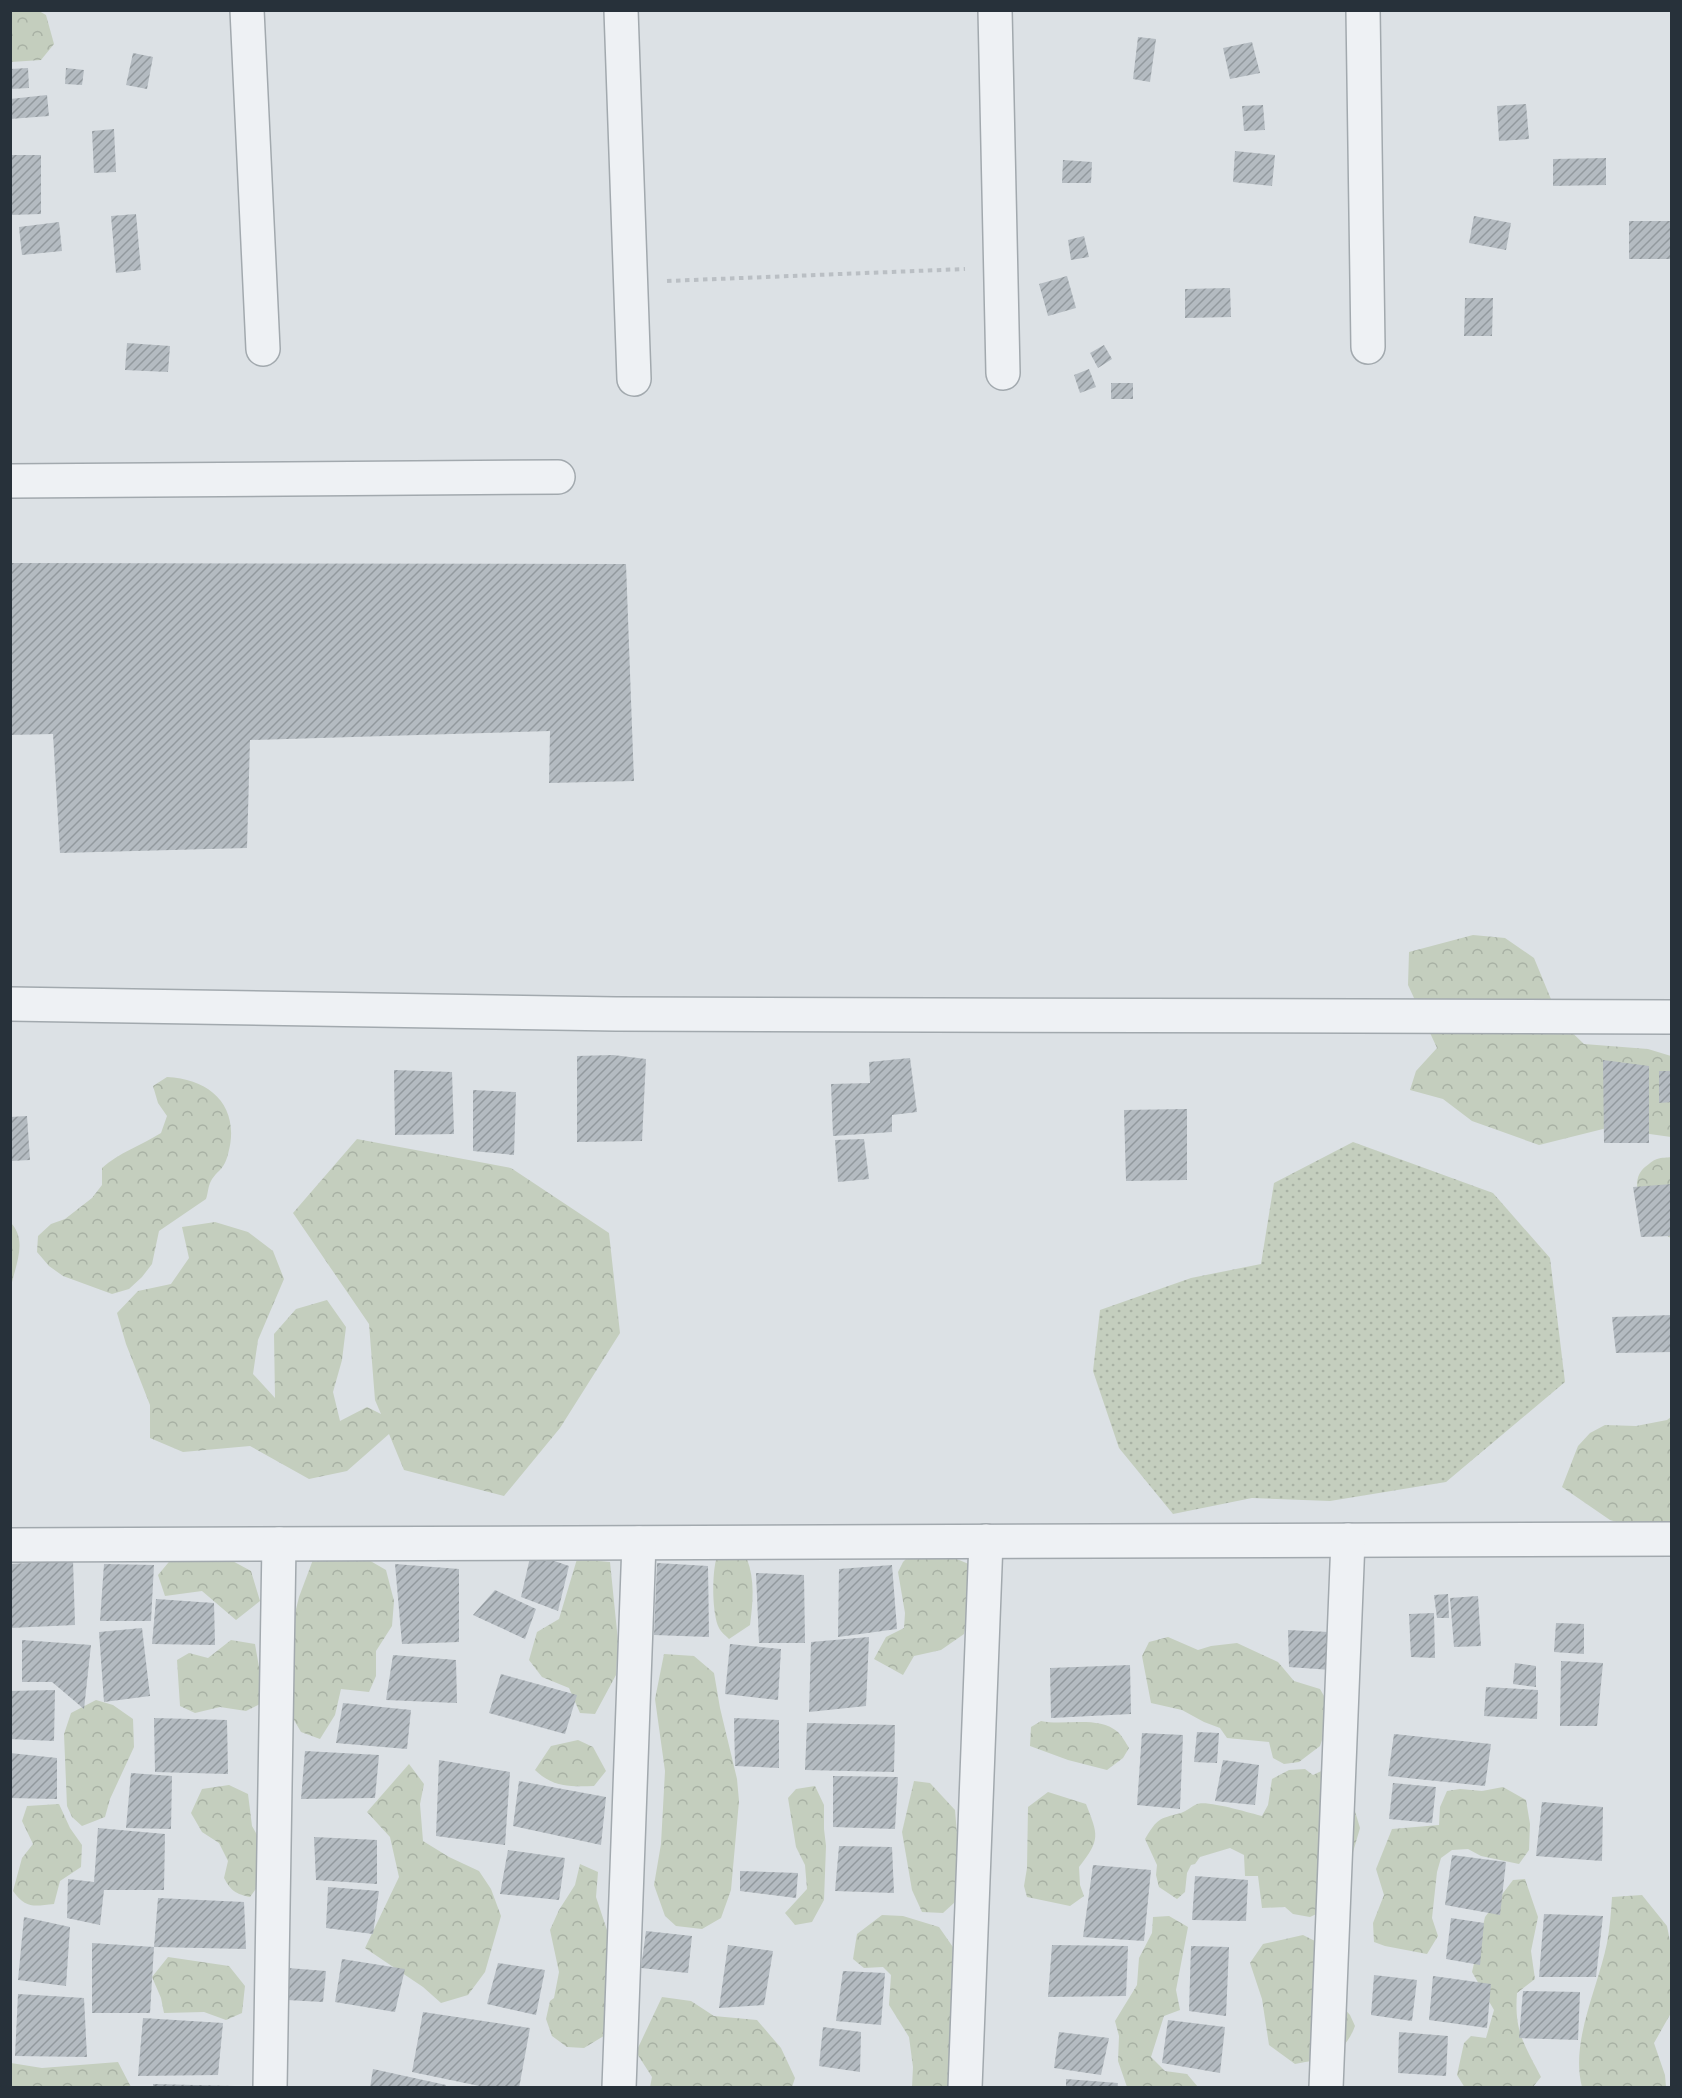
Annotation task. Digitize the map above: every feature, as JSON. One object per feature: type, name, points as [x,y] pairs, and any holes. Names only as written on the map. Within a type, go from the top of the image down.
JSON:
[{"type":"street","points":[[247,10],[263,349]]},
{"type":"street","points":[[621,10],[634,379]]},
{"type":"street","points":[[995,10],[1004,373]]},
{"type":"street","points":[[1363,10],[1368,347]]},
{"type":"street","points":[[10,481],[558,477]]},
{"type":"street","points":[[10,1004],[616,1014],[1671,1017]]},
{"type":"street","points":[[10,1545],[1671,1539]]},
{"type":"street","points":[[1326,2088],[1348,1540]]},
{"type":"street","points":[[965,2088],[986,1541]]},
{"type":"street","points":[[619,2088],[639,1543]]},
{"type":"street","points":[[270,2088],[279,1544]]},
{"type":"path","points":[[630,282],[1001,268]]},
{"type":"green space","points":[[11,10],[39,11],[46,15],[54,44],[41,60],[11,62]]},
{"type":"green space","points":[[1473,935],[1505,938],[1534,958],[1560,1021],[1584,1044],[1648,1049],[1671,1056],[1671,1137],[1607,1128],[1539,1145],[1472,1121],[1443,1099],[1410,1090],[1416,1071],[1437,1048],[1408,985],[1409,952]]},
{"type":"green space","points":[[167,1077],[197,1083],[210,1090],[226,1110],[231,1138],[228,1154],[224,1164],[209,1185],[206,1199],[159,1231],[152,1264],[129,1289],[112,1294],[63,1276],[49,1266],[37,1252],[38,1236],[51,1224],[65,1219],[92,1198],[102,1185],[102,1168],[123,1153],[161,1133],[167,1116],[158,1103],[153,1086]]},
{"type":"green space","points":[[357,1139],[511,1168],[609,1233],[620,1333],[560,1428],[504,1496],[404,1470],[389,1434],[347,1471],[309,1479],[250,1446],[183,1452],[150,1438],[150,1405],[126,1344],[117,1313],[138,1291],[171,1284],[189,1258],[182,1227],[215,1222],[248,1232],[273,1251],[284,1279],[258,1340],[253,1374],[275,1398],[274,1334],[296,1309],[327,1300],[346,1327],[342,1360],[333,1392],[340,1421],[367,1407],[381,1414],[375,1400],[369,1324],[293,1213]]},
{"type":"green space","points":[[1353,1142],[1493,1193],[1550,1258],[1565,1382],[1446,1482],[1330,1501],[1252,1498],[1173,1514],[1119,1448],[1093,1371],[1100,1310],[1191,1278],[1261,1264],[1274,1183]]},
{"type":"green space","points":[[1671,1157],[1671,1238],[1649,1216],[1643,1206],[1637,1184],[1639,1175],[1645,1167],[1661,1158]]},
{"type":"green space","points":[[11,1223],[16,1230],[20,1246],[11,1287]]},
{"type":"green space","points":[[1671,1417],[1671,1526],[1638,1529],[1610,1520],[1562,1487],[1578,1446],[1590,1433],[1605,1425],[1636,1426],[1667,1420]]},
{"type":"green space","points":[[926,1546],[971,1565],[970,1605],[964,1634],[941,1650],[914,1656],[903,1675],[874,1659],[886,1637],[904,1628],[905,1613],[898,1572],[903,1562],[911,1554]]},
{"type":"green space","points":[[360,1555],[386,1570],[394,1601],[392,1626],[376,1651],[376,1676],[369,1692],[341,1689],[335,1715],[320,1739],[301,1732],[291,1715],[293,1665],[291,1629],[299,1597],[314,1557]]},
{"type":"green space","points":[[173,1557],[227,1558],[251,1571],[260,1601],[236,1620],[202,1591],[165,1596],[158,1575]]},
{"type":"green space","points":[[732,1557],[747,1559],[752,1583],[752,1600],[750,1625],[729,1639],[717,1622],[713,1584],[716,1560]]},
{"type":"green space","points":[[577,1559],[610,1562],[618,1641],[616,1675],[595,1714],[580,1713],[569,1688],[542,1677],[529,1660],[537,1632],[559,1619]]},
{"type":"green space","points":[[1168,1637],[1198,1650],[1237,1643],[1278,1662],[1294,1681],[1320,1689],[1332,1710],[1320,1746],[1299,1762],[1284,1764],[1273,1758],[1269,1742],[1227,1738],[1220,1728],[1182,1710],[1151,1703],[1142,1656],[1149,1642]]},
{"type":"green space","points":[[231,1640],[255,1644],[260,1673],[268,1688],[268,1700],[246,1711],[220,1707],[195,1713],[180,1706],[177,1660],[189,1653],[208,1658]]},
{"type":"green space","points":[[664,1654],[694,1656],[714,1673],[737,1779],[739,1801],[731,1890],[721,1918],[702,1929],[676,1926],[665,1916],[654,1885],[661,1844],[665,1771],[655,1699]]},
{"type":"green space","points":[[96,1700],[113,1705],[133,1719],[134,1747],[110,1799],[105,1817],[82,1826],[72,1817],[67,1806],[64,1734],[71,1713]]},
{"type":"green space","points":[[1041,1721],[1101,1724],[1118,1732],[1129,1748],[1123,1758],[1107,1770],[1068,1760],[1030,1746],[1031,1727]]},
{"type":"green space","points":[[578,1740],[593,1747],[606,1771],[594,1786],[562,1785],[548,1780],[535,1770],[551,1746]]},
{"type":"green space","points":[[409,1764],[424,1784],[420,1804],[423,1841],[449,1857],[479,1871],[491,1889],[501,1916],[485,1972],[468,1995],[441,2003],[423,1987],[365,1948],[399,1877],[390,1837],[367,1812]]},
{"type":"green space","points":[[1334,1765],[1352,1801],[1360,1828],[1344,1883],[1325,1910],[1310,1917],[1293,1914],[1285,1907],[1262,1908],[1258,1876],[1245,1876],[1244,1855],[1230,1848],[1200,1857],[1195,1864],[1191,1865],[1187,1873],[1185,1892],[1177,1899],[1159,1887],[1156,1875],[1157,1865],[1145,1839],[1159,1820],[1202,1803],[1262,1816],[1268,1805],[1272,1779],[1289,1770],[1305,1769],[1313,1775]]},
{"type":"green space","points":[[914,1781],[930,1783],[955,1810],[960,1870],[955,1902],[943,1913],[922,1912],[912,1890],[902,1832]]},
{"type":"green space","points":[[229,1785],[248,1794],[252,1826],[265,1849],[264,1878],[250,1897],[237,1893],[229,1886],[224,1878],[228,1861],[219,1843],[202,1832],[191,1813],[202,1789]]},
{"type":"green space","points":[[815,1786],[824,1805],[826,1846],[824,1900],[812,1922],[795,1925],[785,1913],[807,1889],[805,1865],[796,1847],[788,1798],[796,1789]]},
{"type":"green space","points":[[1503,1787],[1526,1800],[1530,1824],[1529,1850],[1519,1864],[1481,1856],[1468,1849],[1452,1850],[1441,1858],[1437,1872],[1432,1918],[1438,1936],[1427,1954],[1374,1942],[1373,1923],[1384,1895],[1376,1869],[1392,1829],[1439,1825],[1440,1807],[1447,1791],[1460,1789],[1482,1791]]},
{"type":"green space","points":[[1048,1792],[1086,1804],[1095,1830],[1091,1850],[1079,1867],[1080,1885],[1084,1896],[1070,1906],[1027,1897],[1024,1886],[1027,1868],[1028,1807]]},
{"type":"green space","points":[[59,1804],[70,1828],[82,1845],[81,1867],[60,1881],[54,1904],[26,1904],[13,1891],[22,1858],[33,1844],[22,1821],[27,1806]]},
{"type":"green space","points":[[580,1864],[598,1872],[596,1897],[618,1963],[607,2034],[584,2048],[567,2047],[552,2036],[546,2019],[550,2001],[554,1998],[559,1972],[550,1930],[559,1910],[575,1885]]},
{"type":"green space","points":[[1525,1879],[1538,1917],[1531,1951],[1535,1979],[1517,1993],[1516,2006],[1522,2037],[1541,2077],[1533,2087],[1465,2088],[1457,2075],[1464,2043],[1471,2036],[1486,2038],[1494,2010],[1472,1972],[1485,1917],[1513,1880]]},
{"type":"green space","points":[[1642,1895],[1667,1926],[1671,1946],[1671,2013],[1654,2043],[1665,2075],[1666,2087],[1582,2087],[1579,2070],[1582,2034],[1607,1943],[1612,1897]]},
{"type":"green space","points":[[882,1915],[903,1916],[939,1927],[955,1950],[960,2087],[912,2087],[913,2067],[909,2037],[889,2005],[891,1975],[883,1967],[864,1968],[853,1959],[857,1934]]},
{"type":"green space","points":[[1169,1916],[1188,1927],[1176,1990],[1180,2010],[1164,2016],[1151,2057],[1165,2071],[1187,2074],[1198,2087],[1127,2087],[1118,2061],[1119,2036],[1115,2021],[1137,1985],[1139,1958],[1152,1933],[1153,1917]]},
{"type":"green space","points":[[1303,1935],[1325,1946],[1325,1987],[1350,2015],[1355,2026],[1339,2050],[1324,2058],[1295,2064],[1269,2045],[1262,1999],[1250,1963],[1263,1944]]},
{"type":"green space","points":[[168,1957],[229,1966],[245,1986],[242,2013],[226,2020],[204,2012],[164,2013],[161,1998],[152,1977]]},
{"type":"green space","points":[[662,1997],[691,2001],[714,2016],[757,2020],[781,2048],[795,2078],[792,2087],[650,2087],[652,2077],[636,2052]]},
{"type":"green space","points":[[118,2062],[131,2087],[11,2087],[11,2063],[42,2068]]},
{"type":"building","points":[[1138,37],[1156,39],[1150,82],[1133,79]]},
{"type":"building","points":[[1252,42],[1260,73],[1230,79],[1223,48]]},
{"type":"building","points":[[133,53],[153,57],[147,89],[126,85]]},
{"type":"building","points":[[28,68],[29,88],[10,89],[10,69]]},
{"type":"building","points":[[66,68],[84,70],[82,85],[65,84]]},
{"type":"building","points":[[47,95],[49,116],[10,119],[10,99]]},
{"type":"building","points":[[1526,104],[1529,139],[1499,141],[1497,106]]},
{"type":"building","points":[[1263,105],[1265,130],[1244,131],[1242,106]]},
{"type":"building","points":[[114,129],[116,172],[94,173],[92,131]]},
{"type":"building","points":[[1235,151],[1275,155],[1272,186],[1233,182]]},
{"type":"building","points":[[10,155],[41,155],[41,214],[10,215]]},
{"type":"building","points":[[1606,158],[1606,185],[1553,186],[1553,159]]},
{"type":"building","points":[[1063,160],[1092,162],[1091,183],[1062,183]]},
{"type":"building","points":[[136,214],[141,270],[116,273],[111,216]]},
{"type":"building","points":[[1474,216],[1511,223],[1506,250],[1469,243]]},
{"type":"building","points":[[1629,221],[1670,221],[1670,259],[1629,259]]},
{"type":"building","points":[[59,222],[62,251],[22,255],[19,227]]},
{"type":"building","points":[[1084,236],[1089,257],[1071,260],[1068,240]]},
{"type":"building","points":[[1067,276],[1076,308],[1048,316],[1039,284]]},
{"type":"building","points":[[1230,288],[1231,317],[1185,318],[1185,289]]},
{"type":"building","points":[[1465,298],[1493,298],[1492,336],[1464,336]]},
{"type":"building","points":[[127,343],[170,346],[168,372],[125,370]]},
{"type":"building","points":[[1104,345],[1112,359],[1098,368],[1090,353]]},
{"type":"building","points":[[1089,369],[1096,387],[1080,393],[1074,375]]},
{"type":"building","points":[[1111,383],[1133,383],[1133,399],[1111,399]]},
{"type":"building","points":[[10,563],[626,564],[634,781],[549,783],[550,731],[250,740],[247,848],[60,853],[53,734],[10,735]]},
{"type":"building","points":[[613,1055],[646,1059],[642,1141],[577,1142],[577,1056]]},
{"type":"building","points":[[910,1058],[917,1112],[892,1115],[892,1132],[833,1136],[831,1084],[870,1083],[869,1062]]},
{"type":"building","points":[[1603,1060],[1649,1066],[1649,1143],[1604,1143]]},
{"type":"building","points":[[394,1070],[452,1072],[454,1134],[395,1135]]},
{"type":"building","points":[[1659,1071],[1672,1071],[1672,1102],[1659,1103]]},
{"type":"building","points":[[473,1090],[516,1092],[514,1155],[473,1151]]},
{"type":"building","points":[[1187,1109],[1187,1180],[1126,1181],[1124,1110]]},
{"type":"building","points":[[27,1116],[30,1160],[10,1161],[10,1117]]},
{"type":"building","points":[[864,1139],[869,1179],[838,1182],[835,1140]]},
{"type":"building","points":[[1672,1184],[1672,1236],[1641,1237],[1633,1187]]},
{"type":"building","points":[[1672,1315],[1672,1352],[1616,1353],[1612,1317]]},
{"type":"building","points":[[531,1553],[569,1566],[558,1611],[521,1597]]},
{"type":"building","points":[[73,1560],[75,1625],[10,1628],[10,1564]]},
{"type":"building","points":[[657,1563],[708,1566],[709,1637],[654,1635]]},
{"type":"building","points":[[104,1564],[154,1565],[151,1621],[100,1621]]},
{"type":"building","points":[[395,1564],[459,1569],[459,1642],[402,1644]]},
{"type":"building","points":[[892,1565],[897,1629],[838,1637],[839,1569]]},
{"type":"building","points":[[756,1573],[804,1575],[805,1643],[759,1643]]},
{"type":"building","points":[[495,1590],[536,1609],[525,1639],[473,1615]]},
{"type":"building","points":[[1448,1594],[1449,1618],[1437,1618],[1434,1595]]},
{"type":"building","points":[[1478,1596],[1481,1646],[1454,1647],[1450,1598]]},
{"type":"building","points":[[156,1599],[214,1603],[215,1645],[152,1644]]},
{"type":"building","points":[[1434,1613],[1435,1658],[1411,1657],[1409,1614]]},
{"type":"building","points":[[1556,1623],[1584,1624],[1584,1654],[1554,1652]]},
{"type":"building","points":[[142,1628],[150,1696],[104,1702],[99,1632]]},
{"type":"building","points":[[1288,1630],[1329,1632],[1331,1670],[1289,1667]]},
{"type":"building","points":[[869,1637],[866,1706],[809,1712],[811,1642]]},
{"type":"building","points":[[22,1640],[91,1645],[84,1709],[52,1682],[22,1682]]},
{"type":"building","points":[[730,1644],[781,1649],[778,1700],[725,1694]]},
{"type":"building","points":[[393,1655],[456,1660],[457,1703],[386,1700]]},
{"type":"building","points":[[1561,1661],[1603,1663],[1597,1726],[1560,1726]]},
{"type":"building","points":[[1515,1663],[1536,1666],[1536,1687],[1513,1684]]},
{"type":"building","points":[[1130,1665],[1131,1714],[1051,1718],[1050,1668]]},
{"type":"building","points":[[501,1674],[577,1695],[565,1734],[489,1713]]},
{"type":"building","points":[[1486,1687],[1538,1690],[1537,1719],[1484,1716]]},
{"type":"building","points":[[55,1690],[54,1741],[10,1739],[10,1691]]},
{"type":"building","points":[[343,1703],[411,1710],[407,1749],[336,1743]]},
{"type":"building","points":[[154,1718],[227,1720],[228,1774],[155,1772]]},
{"type":"building","points":[[734,1718],[779,1720],[779,1768],[735,1766]]},
{"type":"building","points":[[807,1723],[895,1725],[894,1772],[805,1770]]},
{"type":"building","points":[[1197,1732],[1219,1733],[1217,1763],[1194,1762]]},
{"type":"building","points":[[1142,1733],[1183,1735],[1180,1809],[1137,1805]]},
{"type":"building","points":[[1394,1734],[1491,1744],[1485,1786],[1388,1776]]},
{"type":"building","points":[[305,1751],[379,1755],[375,1798],[301,1799]]},
{"type":"building","points":[[10,1753],[57,1758],[57,1799],[10,1798]]},
{"type":"building","points":[[439,1760],[510,1772],[505,1845],[436,1836]]},
{"type":"building","points":[[1223,1760],[1259,1765],[1255,1805],[1215,1801]]},
{"type":"building","points":[[131,1773],[172,1776],[171,1829],[126,1828]]},
{"type":"building","points":[[833,1776],[898,1777],[895,1829],[833,1827]]},
{"type":"building","points":[[519,1781],[606,1797],[601,1845],[513,1826]]},
{"type":"building","points":[[1393,1783],[1436,1787],[1432,1823],[1389,1819]]},
{"type":"building","points":[[1542,1802],[1603,1807],[1602,1861],[1536,1856]]},
{"type":"building","points":[[98,1828],[165,1834],[164,1890],[104,1890],[100,1925],[67,1918],[68,1879],[94,1882]]},
{"type":"building","points":[[314,1837],[377,1840],[377,1884],[316,1880]]},
{"type":"building","points":[[839,1846],[892,1847],[894,1893],[835,1891]]},
{"type":"building","points":[[508,1850],[565,1858],[559,1900],[500,1894]]},
{"type":"building","points":[[1452,1855],[1506,1862],[1500,1915],[1445,1905]]},
{"type":"building","points":[[1093,1865],[1151,1870],[1144,1941],[1083,1937]]},
{"type":"building","points":[[740,1871],[798,1873],[796,1898],[740,1891]]},
{"type":"building","points":[[1195,1876],[1248,1880],[1246,1921],[1192,1920]]},
{"type":"building","points":[[328,1887],[379,1891],[373,1934],[326,1928]]},
{"type":"building","points":[[158,1898],[244,1902],[246,1949],[154,1947]]},
{"type":"building","points":[[1544,1914],[1603,1916],[1596,1977],[1539,1977]]},
{"type":"building","points":[[24,1917],[70,1927],[66,1986],[18,1980]]},
{"type":"building","points":[[1451,1918],[1484,1923],[1480,1965],[1446,1959]]},
{"type":"building","points":[[646,1931],[692,1936],[688,1973],[641,1968]]},
{"type":"building","points":[[92,1943],[154,1947],[150,2013],[92,2013]]},
{"type":"building","points":[[728,1945],[773,1951],[764,2005],[719,2008]]},
{"type":"building","points":[[1052,1945],[1128,1946],[1126,1996],[1048,1997]]},
{"type":"building","points":[[1191,1946],[1229,1947],[1226,2016],[1189,2011]]},
{"type":"building","points":[[342,1959],[405,1969],[395,2012],[335,2002]]},
{"type":"building","points":[[498,1963],[545,1970],[536,2015],[487,2004]]},
{"type":"building","points":[[288,1968],[326,1971],[323,2002],[287,2000]]},
{"type":"building","points":[[843,1971],[885,1973],[881,2025],[836,2021]]},
{"type":"building","points":[[1374,1975],[1417,1980],[1412,2021],[1371,2015]]},
{"type":"building","points":[[1433,1976],[1491,1984],[1487,2028],[1429,2020]]},
{"type":"building","points":[[1523,1991],[1580,1992],[1578,2040],[1519,2038]]},
{"type":"building","points":[[18,1994],[84,1998],[87,2057],[15,2056]]},
{"type":"building","points":[[423,2012],[530,2028],[519,2088],[489,2088],[412,2072]]},
{"type":"building","points":[[143,2018],[223,2023],[218,2075],[138,2076]]},
{"type":"building","points":[[1168,2020],[1225,2027],[1220,2073],[1162,2063]]},
{"type":"building","points":[[823,2027],[861,2032],[860,2072],[819,2066]]},
{"type":"building","points":[[1059,2032],[1109,2038],[1101,2075],[1054,2068]]},
{"type":"building","points":[[1399,2032],[1448,2036],[1446,2076],[1398,2073]]},
{"type":"building","points":[[373,2069],[446,2085],[445,2088],[370,2088]]},
{"type":"building","points":[[1066,2079],[1118,2083],[1117,2088],[1066,2088]]},
{"type":"building","points":[[153,2084],[236,2086],[236,2088],[153,2088]]}]
